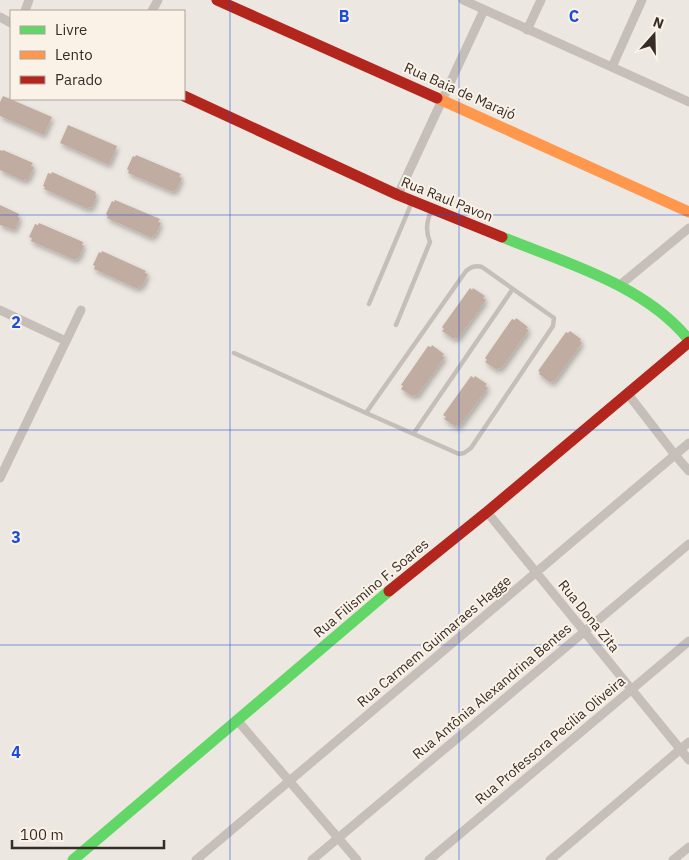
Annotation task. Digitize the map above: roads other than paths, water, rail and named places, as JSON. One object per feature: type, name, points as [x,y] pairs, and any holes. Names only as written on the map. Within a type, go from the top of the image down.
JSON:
[{"type":"street","name":"Rua Baia de Marajó","points":[[217,0],[442,99],[689,212]]},
{"type":"street","points":[[463,0],[689,102]]},
{"type":"street","points":[[527,30],[541,0]]},
{"type":"street","points":[[612,67],[642,0]]},
{"type":"street","points":[[398,195],[484,10]]},
{"type":"street","name":"Rua Raul Pavon","points":[[185,96],[398,195],[620,285],[654,306],[677,325],[689,341]]},
{"type":"street","points":[[620,285],[689,228]]},
{"type":"street","points":[[0,310],[66,341]]},
{"type":"street","points":[[0,478],[81,310]]},
{"type":"street","name":"Rua Filismino F. Soares","points":[[74,860],[412,572],[487,512],[689,341]]},
{"type":"street","points":[[628,394],[689,471]]},
{"type":"street","name":"Rua Carmem Guimaraes Hagge","points":[[196,860],[689,443]]},
{"type":"street","name":"Rua Dona Zita","points":[[487,512],[689,760]]},
{"type":"street","name":"Rua Antônia Alexandrina Bentes","points":[[312,860],[689,544]]},
{"type":"street","name":"Rua Professora Pecília Oliveira","points":[[429,860],[689,641]]},
{"type":"street","points":[[237,720],[357,860]]},
{"type":"street","points":[[550,860],[689,742]]},
{"type":"street","points":[[673,860],[689,847]]},
{"type":"lane","points":[[369,304],[412,201]]},
{"type":"lane","points":[[396,325],[430,242],[426,230],[432,209]]},
{"type":"lane","points":[[234,353],[459,454],[464,454],[471,448],[554,322],[551,315],[477,265],[466,271],[366,412]]},
{"type":"lane","points":[[414,433],[512,290]]}]
